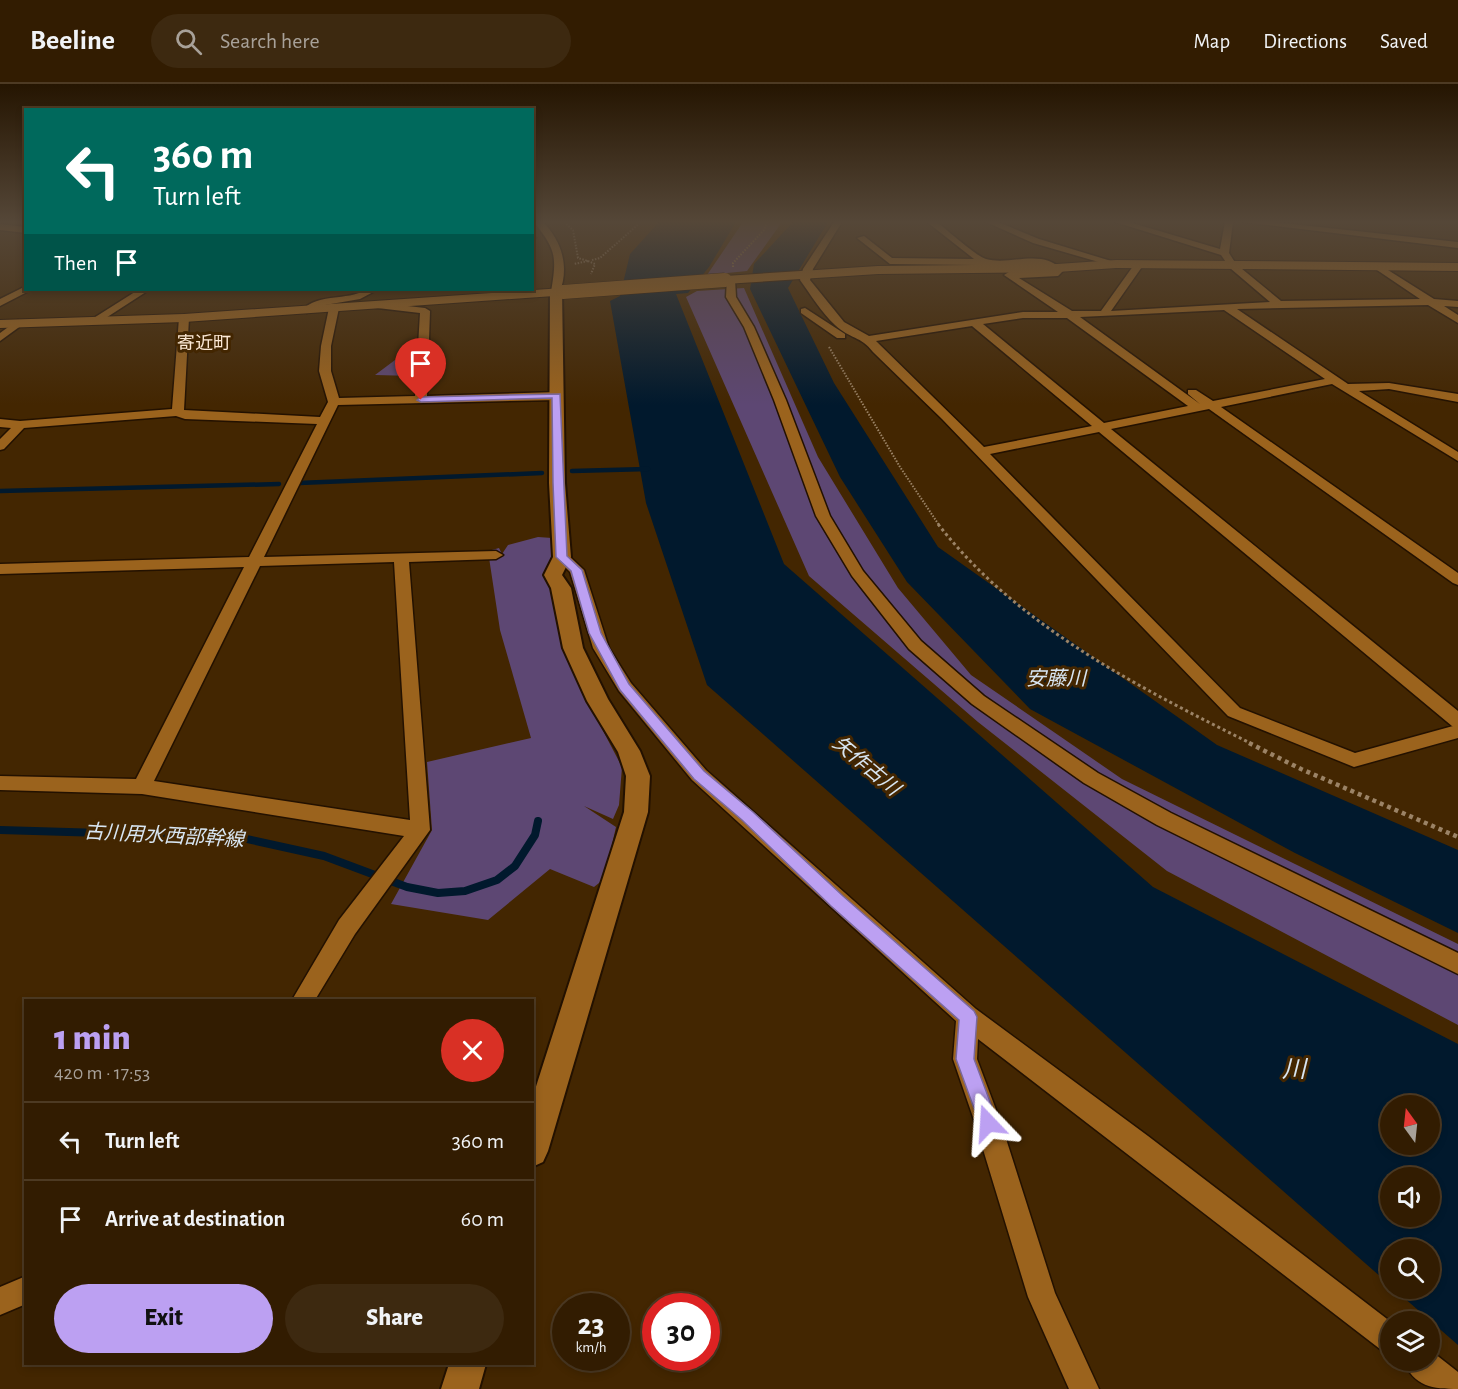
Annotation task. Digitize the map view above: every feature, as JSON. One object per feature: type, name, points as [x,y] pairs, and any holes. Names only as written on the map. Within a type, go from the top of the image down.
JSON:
[{"type":"main road","points":[[0,324],[184,318],[689,283]]},
{"type":"street","points":[[534,1144],[636,812],[638,776],[629,751],[598,701],[573,648],[561,588],[553,575],[562,557],[556,396],[558,283]]},
{"type":"street","points":[[730,283],[731,297],[749,327],[776,390],[823,516],[857,573],[915,645],[978,700],[1091,778],[1164,819],[1458,964]]},
{"type":"street","points":[[807,283],[838,324],[862,338],[876,350],[980,452],[1234,712],[1354,760],[1458,731]]},
{"type":"street","points":[[1021,283],[1458,580]]},
{"type":"street","points":[[1104,315],[1126,283]]},
{"type":"street","points":[[1253,283],[1279,304]]},
{"type":"street","points":[[1401,283],[1458,320]]},
{"type":"street","points":[[0,303],[24,290]]},
{"type":"street","points":[[94,321],[142,291]]},
{"type":"street","points":[[307,310],[316,302],[364,296],[371,291]]},
{"type":"street","points":[[805,310],[842,337],[862,338],[1023,315],[1104,315],[1279,304],[1428,302],[1458,304]]},
{"type":"street","points":[[373,305],[425,312],[421,400]]},
{"type":"street","points":[[141,787],[334,402],[325,371],[326,346],[334,308]]},
{"type":"street","points":[[1228,308],[1346,388],[1458,457]]},
{"type":"street","points":[[1084,315],[1206,408]]},
{"type":"street","points":[[178,412],[184,318]]},
{"type":"street","points":[[0,338],[18,323]]},
{"type":"street","points":[[975,323],[1458,721]]},
{"type":"street","points":[[980,452],[1335,380]]},
{"type":"street","points":[[1346,388],[1389,386],[1458,398]]},
{"type":"street","points":[[334,402],[556,396]]},
{"type":"street","points":[[0,423],[20,425],[178,412],[185,415],[324,421]]},
{"type":"street","points":[[0,446],[20,425]]},
{"type":"street","points":[[0,569],[496,555]]},
{"type":"street","points":[[304,999],[347,927],[420,830],[401,557]]},
{"type":"street","points":[[562,557],[577,570],[598,640],[624,687],[699,775],[968,1017],[1139,1145],[1380,1331]]},
{"type":"street","points":[[0,783],[141,787],[420,830]]},
{"type":"street","points":[[968,1017],[965,1059],[988,1123],[1042,1297],[1084,1389]]},
{"type":"street","points":[[0,1301],[24,1291]]},
{"type":"street","points":[[460,1389],[468,1365]]},
{"type":"street","points":[[1432,1371],[1455,1389]]},
{"type":"path","points":[[805,310],[843,368],[900,467],[940,526],[1001,591],[1072,646],[1184,710],[1301,769],[1458,837]]},
{"type":"shaded area","points":[[744,288],[818,457],[898,588],[971,675],[1122,779],[1458,944],[1458,1025],[1167,871],[978,722],[809,576],[686,297],[697,291]]},
{"type":"shaded area","points":[[395,360],[416,360],[414,376],[375,375]]},
{"type":"shaded area","points":[[538,537],[552,538],[552,563],[588,702],[622,767],[619,805],[613,819],[584,806],[616,827],[604,879],[594,887],[550,869],[488,920],[391,904],[432,830],[427,762],[531,738],[500,630],[488,551],[499,548],[502,554],[508,545]]},
{"type":"water","name":"川","points":[[623,283],[696,283],[688,293],[676,294],[784,564],[1153,887],[1458,1044],[1458,1345],[1440,1329],[1440,1311],[1419,1311],[1405,1299],[1440,1299],[1440,1239],[1380,1239],[1380,1276],[707,685],[646,503],[610,301],[620,296]]},
{"type":"water","name":"安藤川","points":[[751,283],[791,283],[788,288],[834,383],[938,547],[1217,745],[1458,850],[1458,933],[1295,853],[1030,709],[907,582],[840,477],[750,289]]},
{"type":"waterway","points":[[572,471],[648,469]]},
{"type":"waterway","points":[[299,483],[542,473]]},
{"type":"waterway","points":[[0,491],[279,484]]},
{"type":"waterway","name":"古川用水西部幹線","points":[[0,830],[238,837],[324,856],[407,887],[438,893],[465,891],[497,880],[515,866],[535,835],[538,821]]},
{"type":"district","name":"寄近町","points":[[204,344]]},
{"type":"route","points":[[421,400],[556,396],[562,557],[577,570],[595,633],[609,662],[624,687],[699,775],[968,1017],[965,1059],[988,1123]]},
{"type":"water label","name":"矢作古川","points":[[866,766]]}]
